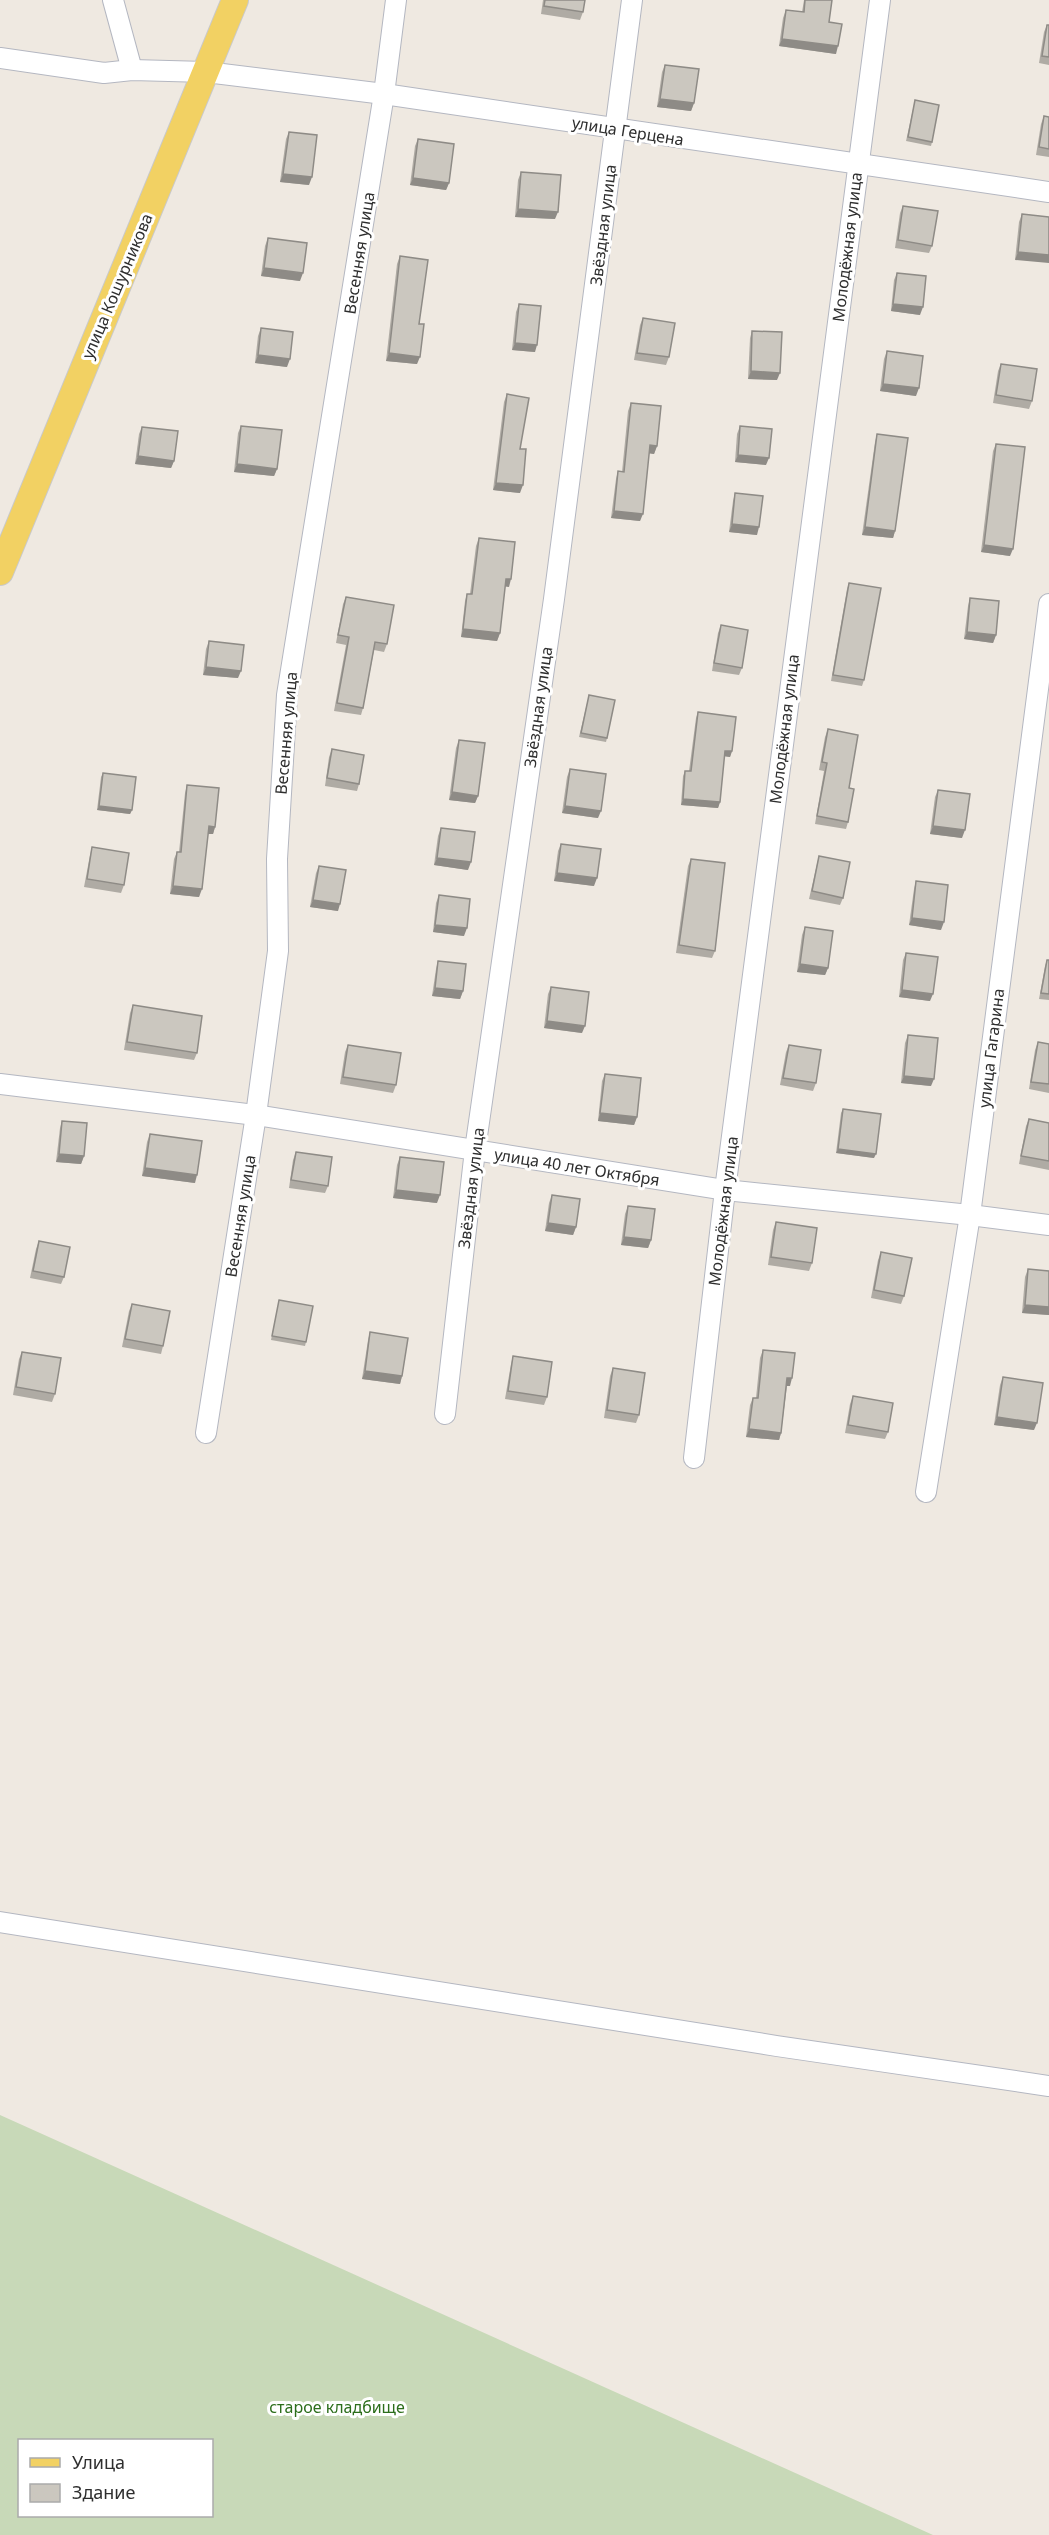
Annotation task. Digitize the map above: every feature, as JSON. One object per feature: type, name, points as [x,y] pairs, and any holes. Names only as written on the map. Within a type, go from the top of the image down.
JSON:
[{"type":"main road","name":"улица Кошурникова","points":[[0,572],[234,0]]},
{"type":"street","points":[[113,0],[132,70]]},
{"type":"street","name":"Весенняя улица","points":[[206,1433],[256,1115],[278,951],[278,859],[287,695],[384,94],[396,0]]},
{"type":"street","name":"Звёздная улица","points":[[445,1414],[475,1150],[554,599],[632,0]]},
{"type":"street","name":"Молодёжная улица","points":[[694,1458],[724,1190],[880,0]]},
{"type":"street","name":"улица Герцена","points":[[0,58],[104,73],[132,70],[206,72],[384,94],[857,166],[1049,192]]},
{"type":"street","name":"улица Гагарина","points":[[926,1492],[970,1215],[1049,604]]},
{"type":"street","name":"улица 40 лет Октября","points":[[0,1084],[256,1115],[724,1190],[1049,1225]]},
{"type":"street","points":[[0,1922],[765,2044],[1049,2086]]},
{"type":"green space","name":"старое кладбище","points":[[0,2115],[933,2535],[0,2535]]},
{"type":"building","points":[[545,0],[585,0],[583,12],[544,6]]},
{"type":"building","points":[[805,0],[832,0],[829,22],[842,24],[838,46],[782,39],[786,10],[804,12]]},
{"type":"building","points":[[1047,25],[1049,25],[1049,57],[1042,56]]},
{"type":"building","points":[[665,65],[699,69],[694,103],[660,99]]},
{"type":"building","points":[[915,100],[939,105],[932,142],[908,137]]},
{"type":"building","points":[[1044,116],[1049,117],[1049,149],[1039,147]]},
{"type":"building","points":[[289,132],[317,135],[312,177],[283,174]]},
{"type":"building","points":[[418,139],[454,144],[449,183],[413,178]]},
{"type":"building","points":[[521,172],[561,175],[558,212],[518,209]]},
{"type":"building","points":[[903,206],[938,211],[932,246],[898,240]]},
{"type":"building","points":[[1022,214],[1049,217],[1049,255],[1018,252]]},
{"type":"building","points":[[268,238],[307,243],[303,273],[264,268]]},
{"type":"building","points":[[400,256],[428,260],[419,324],[424,324],[420,357],[389,353]]},
{"type":"building","points":[[897,273],[926,276],[923,307],[893,304]]},
{"type":"building","points":[[519,304],[541,306],[537,345],[515,343]]},
{"type":"building","points":[[643,318],[675,323],[669,357],[637,353]]},
{"type":"building","points":[[261,328],[293,332],[290,359],[258,355]]},
{"type":"building","points":[[752,331],[782,332],[780,373],[751,371]]},
{"type":"building","points":[[887,351],[923,356],[919,388],[883,384]]},
{"type":"building","points":[[1001,364],[1037,369],[1032,401],[996,395]]},
{"type":"building","points":[[507,394],[529,398],[520,449],[526,449],[523,485],[496,483]]},
{"type":"building","points":[[631,403],[661,406],[657,446],[650,445],[643,514],[614,511],[618,471],[624,472]]},
{"type":"building","points":[[241,426],[282,430],[277,469],[237,464]]},
{"type":"building","points":[[740,426],[772,429],[769,458],[738,455]]},
{"type":"building","points":[[142,427],[178,431],[174,461],[138,456]]},
{"type":"building","points":[[877,434],[908,438],[895,531],[865,527]]},
{"type":"building","points":[[996,444],[1025,447],[1013,549],[984,545]]},
{"type":"building","points":[[735,493],[763,496],[759,527],[732,524]]},
{"type":"building","points":[[479,538],[515,542],[511,579],[506,579],[500,633],[463,629],[467,594],[472,594]]},
{"type":"building","points":[[849,583],[881,588],[864,680],[833,675]]},
{"type":"building","points":[[346,597],[394,605],[387,644],[375,642],[363,708],[337,703],[349,637],[338,635]]},
{"type":"building","points":[[970,598],[999,601],[996,635],[967,632]]},
{"type":"building","points":[[721,625],[748,630],[742,668],[714,663]]},
{"type":"building","points":[[209,641],[244,645],[241,671],[206,667]]},
{"type":"building","points":[[589,695],[615,700],[607,738],[581,733]]},
{"type":"building","points":[[698,712],[736,717],[732,751],[725,751],[720,802],[683,799],[685,771],[691,771]]},
{"type":"building","points":[[828,729],[858,735],[849,788],[854,789],[848,822],[817,816],[827,763],[822,762]]},
{"type":"building","points":[[459,740],[485,743],[478,796],[452,792]]},
{"type":"building","points":[[332,749],[364,755],[359,784],[327,778]]},
{"type":"building","points":[[570,769],[606,774],[601,811],[565,806]]},
{"type":"building","points":[[103,773],[136,777],[132,810],[99,806]]},
{"type":"building","points":[[187,785],[219,788],[215,827],[209,826],[202,889],[173,886],[177,852],[181,852]]},
{"type":"building","points":[[938,790],[970,794],[965,830],[933,826]]},
{"type":"building","points":[[441,828],[475,832],[471,862],[437,858]]},
{"type":"building","points":[[561,844],[601,849],[597,878],[557,873]]},
{"type":"building","points":[[92,847],[129,853],[124,885],[87,879]]},
{"type":"building","points":[[819,856],[850,862],[843,898],[812,891]]},
{"type":"building","points":[[691,859],[725,863],[715,951],[679,945]]},
{"type":"building","points":[[319,866],[346,870],[340,904],[313,900]]},
{"type":"building","points":[[916,881],[948,885],[944,922],[912,918]]},
{"type":"building","points":[[439,895],[470,899],[467,928],[435,925]]},
{"type":"building","points":[[805,927],[833,931],[828,968],[800,964]]},
{"type":"building","points":[[906,953],[938,957],[933,994],[902,990]]},
{"type":"building","points":[[1047,960],[1049,960],[1049,994],[1041,993]]},
{"type":"building","points":[[438,961],[466,964],[463,991],[435,988]]},
{"type":"building","points":[[551,987],[589,992],[585,1026],[547,1021]]},
{"type":"building","points":[[133,1005],[202,1016],[197,1053],[127,1042]]},
{"type":"building","points":[[908,1035],[938,1038],[934,1079],[904,1076]]},
{"type":"building","points":[[1038,1042],[1049,1044],[1049,1084],[1031,1082]]},
{"type":"building","points":[[348,1045],[401,1053],[396,1085],[343,1077]]},
{"type":"building","points":[[789,1045],[821,1050],[816,1083],[783,1078]]},
{"type":"building","points":[[605,1074],[641,1078],[637,1117],[600,1113]]},
{"type":"building","points":[[843,1109],[881,1114],[876,1154],[838,1149]]},
{"type":"building","points":[[1029,1119],[1049,1123],[1049,1161],[1021,1156]]},
{"type":"building","points":[[62,1121],[87,1123],[84,1156],[59,1154]]},
{"type":"building","points":[[150,1134],[202,1141],[197,1175],[145,1168]]},
{"type":"building","points":[[296,1152],[332,1157],[328,1186],[291,1180]]},
{"type":"building","points":[[400,1157],[444,1162],[440,1195],[396,1190]]},
{"type":"building","points":[[552,1195],[580,1199],[576,1227],[548,1223]]},
{"type":"building","points":[[628,1206],[655,1209],[651,1240],[624,1237]]},
{"type":"building","points":[[776,1222],[817,1228],[812,1263],[771,1257]]},
{"type":"building","points":[[39,1241],[70,1247],[64,1277],[33,1271]]},
{"type":"building","points":[[881,1252],[912,1258],[904,1296],[874,1290]]},
{"type":"building","points":[[1028,1269],[1049,1271],[1049,1307],[1025,1305]]},
{"type":"building","points":[[279,1300],[313,1306],[306,1342],[272,1336]]},
{"type":"building","points":[[132,1304],[170,1311],[163,1346],[125,1339]]},
{"type":"building","points":[[370,1332],[408,1338],[402,1376],[365,1371]]},
{"type":"building","points":[[763,1350],[795,1353],[792,1378],[787,1378],[781,1433],[749,1429],[753,1398],[758,1398]]},
{"type":"building","points":[[22,1352],[61,1358],[55,1394],[16,1387]]},
{"type":"building","points":[[513,1356],[552,1362],[547,1397],[508,1391]]},
{"type":"building","points":[[613,1368],[645,1373],[639,1415],[607,1410]]},
{"type":"building","points":[[1003,1377],[1043,1383],[1037,1423],[997,1417]]},
{"type":"building","points":[[853,1396],[893,1403],[888,1432],[848,1425]]}]
